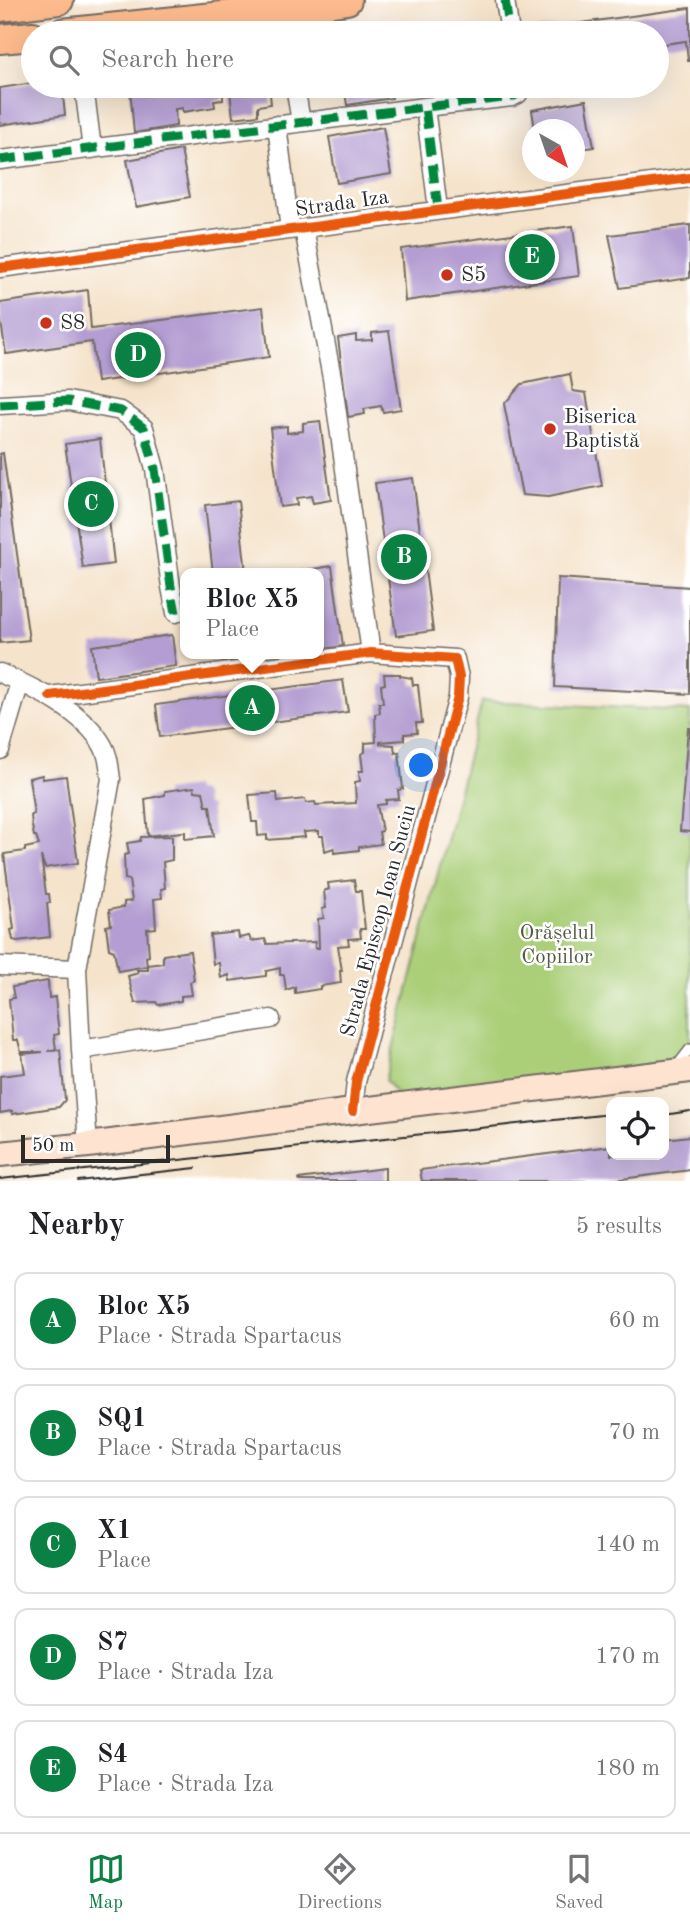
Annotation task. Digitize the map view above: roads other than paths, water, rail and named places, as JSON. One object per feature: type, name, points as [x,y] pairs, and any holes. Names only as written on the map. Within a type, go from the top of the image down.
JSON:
[{"type":"main road","points":[[0,7],[59,0]]},
{"type":"main road","points":[[287,21],[347,0]]},
{"type":"main road","points":[[0,39],[21,37]]},
{"type":"main road","points":[[0,1154],[680,1072]]},
{"type":"street","points":[[505,0],[508,21]]},
{"type":"street","points":[[86,98],[92,149]]},
{"type":"street","points":[[297,98],[301,122]]},
{"type":"street","points":[[0,160],[503,98]]},
{"type":"street","points":[[425,107],[438,209]]},
{"type":"street","points":[[50,696],[371,653],[332,378],[297,230],[277,125]]},
{"type":"street","name":"Strada Iza","points":[[0,268],[690,178]]},
{"type":"street","points":[[0,405],[68,401],[121,411],[144,428],[155,469],[176,613]]},
{"type":"street","name":"Strada Episcop Ioan Suciu","points":[[352,1111],[356,1082],[458,697],[459,677],[455,659],[371,653]]},
{"type":"street","points":[[0,673],[50,696],[87,725],[102,744],[108,757],[111,779],[77,969],[88,1145]]},
{"type":"street","points":[[0,750],[20,682]]},
{"type":"street","points":[[0,966],[77,969]]},
{"type":"street","points":[[81,1050],[271,1019]]},
{"type":"lane","points":[[680,1072],[690,1049]]},
{"type":"tram line","points":[[669,1114],[690,1111]]},
{"type":"tram line","points":[[0,1179],[606,1115]]},
{"type":"tram line","points":[[78,1181],[196,1168]]},
{"type":"place","name":"S4","points":[[532,257]]},
{"type":"place","name":"S5","points":[[447,275]]},
{"type":"place","name":"S8","points":[[46,323]]},
{"type":"place","name":"S7","points":[[138,355]]},
{"type":"place","name":"Biserica Baptistă","points":[[550,429]]},
{"type":"place","name":"X1","points":[[91,504]]},
{"type":"place","name":"SQ1","points":[[404,557]]},
{"type":"place","name":"Bloc X5","points":[[252,708]]},
{"type":"park label","name":"Orășelul Copiilor","points":[[557,945]]}]
